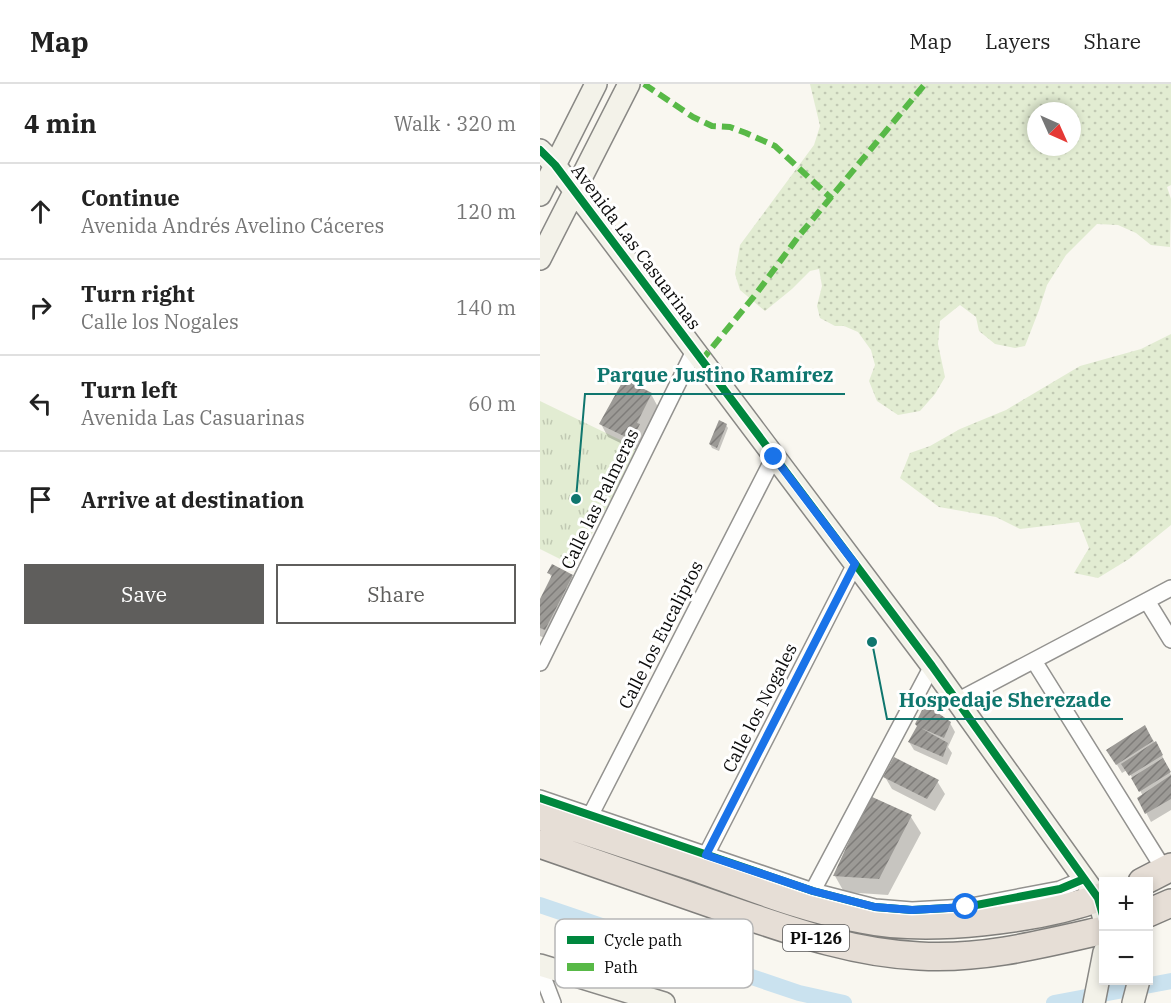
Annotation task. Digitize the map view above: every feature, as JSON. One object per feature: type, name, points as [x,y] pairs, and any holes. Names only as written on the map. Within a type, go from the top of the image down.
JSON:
[{"type":"highway","name":"PI-126","points":[[540,816],[587,822],[809,899],[841,907],[862,920],[914,924],[969,923],[1026,915],[1097,898]]},
{"type":"highway","name":"PI-126","points":[[540,844],[798,933],[856,949],[919,956],[972,956],[1056,942],[1100,931]]},
{"type":"highway","points":[[1153,911],[1171,903]]},
{"type":"highway","points":[[833,943],[841,907]]},
{"type":"street","points":[[540,195],[596,84]]},
{"type":"street","points":[[540,259],[629,84]]},
{"type":"street","name":"Avenida Las Casuarinas","points":[[540,150],[555,165],[932,666],[1097,898]]},
{"type":"street","name":"Calle las Palmeras","points":[[540,663],[694,351]]},
{"type":"street","name":"Calle los Eucaliptos","points":[[587,822],[774,457]]},
{"type":"street","name":"Calle los Nogales","points":[[702,862],[855,564]]},
{"type":"street","points":[[957,701],[1171,588]]},
{"type":"street","points":[[1147,601],[1171,640]]},
{"type":"street","points":[[1034,660],[1159,873]]},
{"type":"street","points":[[809,899],[932,666]]},
{"type":"street","points":[[540,798],[587,822]]},
{"type":"street","points":[[540,967],[553,1003]]},
{"type":"street","points":[[540,967],[555,971]]},
{"type":"street","points":[[1094,1003],[1099,982]]},
{"type":"street","points":[[1133,1003],[1138,985]]},
{"type":"street","points":[[612,988],[664,1003]]},
{"type":"green space","points":[[810,84],[1171,84],[1171,185],[1167,187],[1171,199],[1170,247],[1151,245],[1136,233],[1118,225],[1097,224],[1066,255],[1047,285],[1025,346],[1015,348],[995,344],[979,331],[976,317],[960,305],[940,321],[938,344],[945,377],[935,394],[920,411],[898,415],[877,401],[869,381],[875,365],[871,350],[858,332],[844,326],[835,326],[820,318],[817,306],[822,286],[819,269],[810,271],[765,311],[740,290],[735,274],[740,245],[814,145],[820,126]]},
{"type":"green space","points":[[1171,334],[1171,525],[1129,559],[1098,578],[1074,573],[1089,548],[1079,522],[1020,529],[996,517],[939,507],[900,478],[910,453],[1006,410],[1080,366],[1141,349]]},
{"type":"green space","points":[[540,401],[639,449],[574,566],[540,549]]},
{"type":"building","points":[[624,379],[652,393],[637,423],[640,424],[632,440],[599,424]]},
{"type":"building","points":[[719,420],[727,424],[717,448],[709,444]]},
{"type":"building","points":[[552,564],[573,575],[545,630],[540,628],[540,599],[552,575],[547,573]]},
{"type":"building","points":[[925,704],[951,722],[944,738],[921,728],[948,743],[943,757],[908,742]]},
{"type":"building","points":[[1145,725],[1153,741],[1116,765],[1106,750]]},
{"type":"building","points":[[1156,741],[1163,755],[1129,776],[1121,764]]},
{"type":"building","points":[[894,757],[939,780],[927,799],[883,777]]},
{"type":"building","points":[[1163,758],[1171,772],[1139,792],[1131,778]]},
{"type":"building","points":[[1171,775],[1171,799],[1145,814],[1137,798]]},
{"type":"building","points":[[870,796],[912,815],[879,879],[833,876]]},
{"type":"waterway","points":[[540,905],[581,919]]},
{"type":"waterway","points":[[753,977],[799,993],[844,1003]]},
{"type":"waterway","points":[[1054,1003],[1171,981]]},
{"type":"marked path","points":[[644,84],[693,117],[712,126],[730,127],[775,146],[832,199]]},
{"type":"marked path","points":[[701,361],[756,294],[798,237],[925,84]]},
{"type":"cycle path","points":[[540,150],[555,165],[932,666],[1099,902]]},
{"type":"cycle path","points":[[540,798],[813,891],[875,907],[912,910],[966,907],[1060,889],[1084,879]]},
{"type":"place","name":"Parque Justino Ramírez","points":[[576,499]]},
{"type":"place","name":"Hospedaje Sherezade","points":[[872,642]]},
{"type":"route","points":[[774,457],[855,564],[706,855],[813,891],[875,907],[912,910],[966,907]]}]
